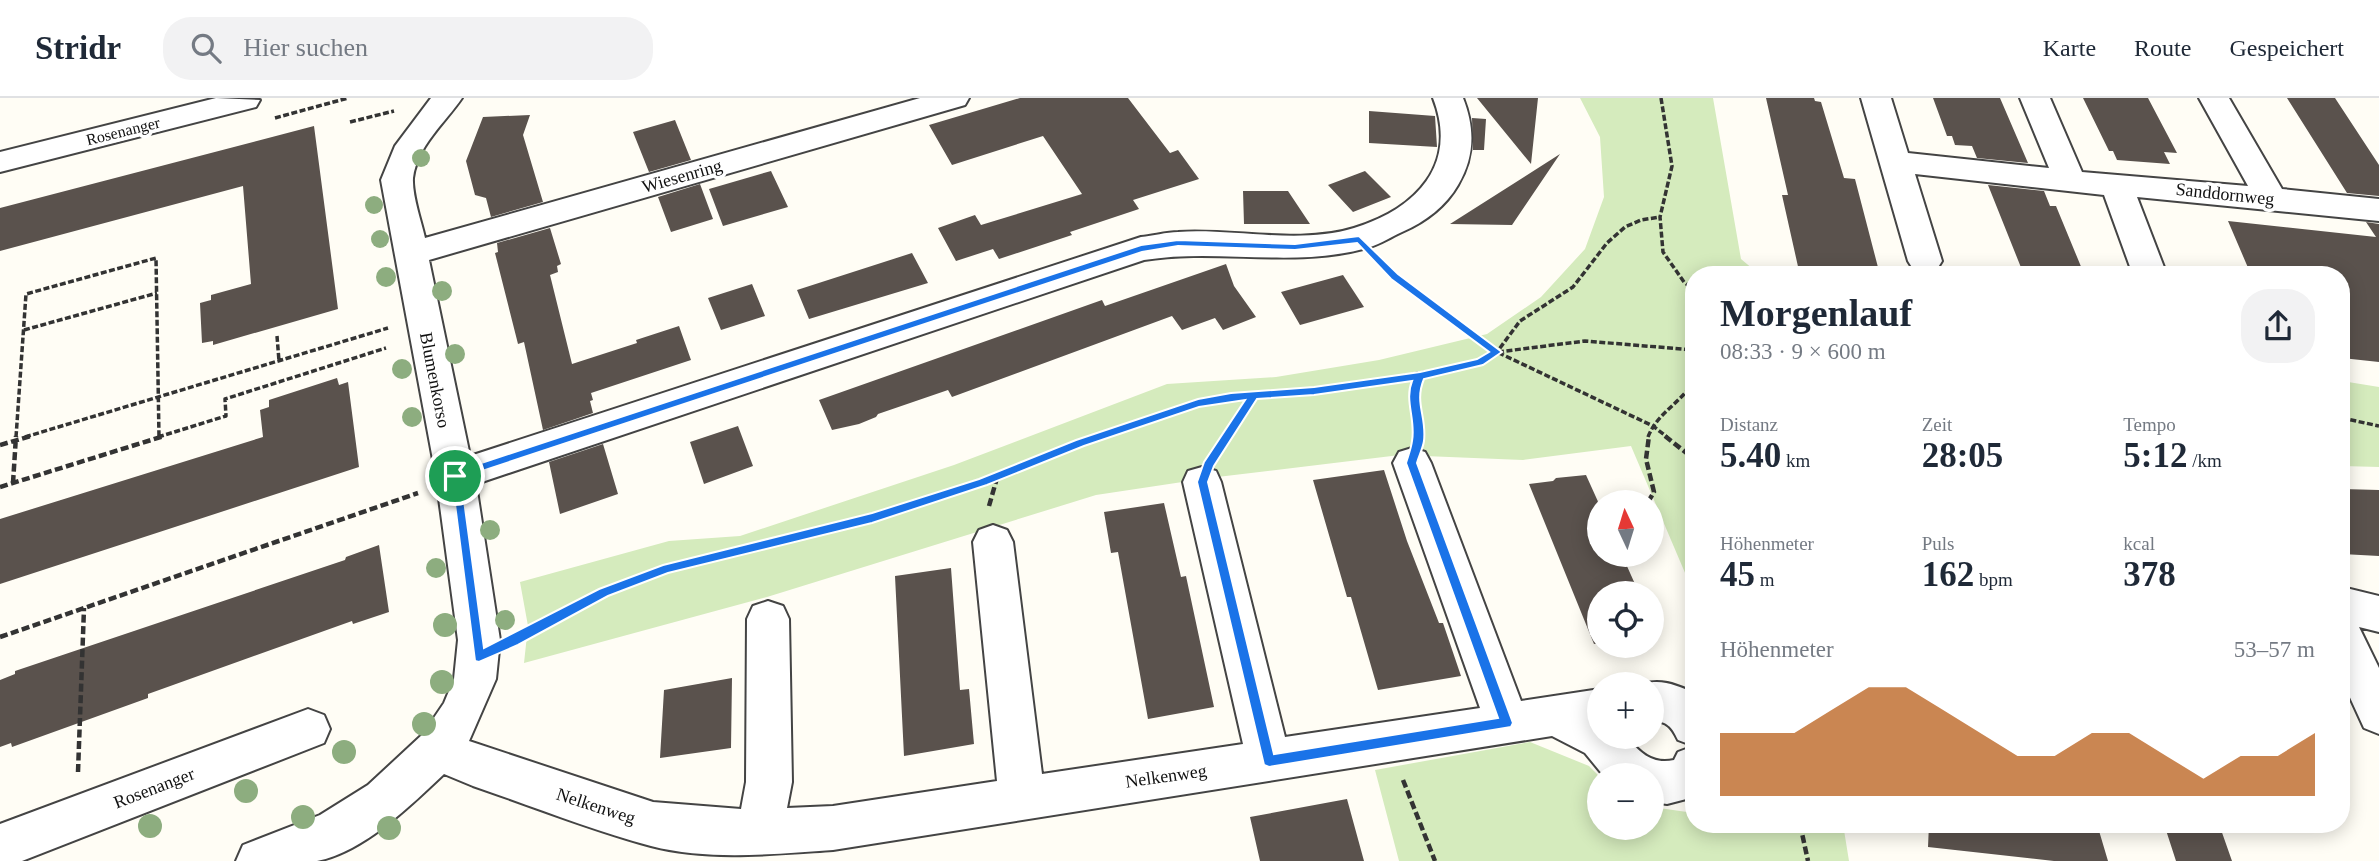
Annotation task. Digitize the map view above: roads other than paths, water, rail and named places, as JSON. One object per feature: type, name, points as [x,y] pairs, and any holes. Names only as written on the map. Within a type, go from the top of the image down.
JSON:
[{"type":"street","name":"Blumenkorso","points":[[260,861],[336,831],[394,792],[439,749],[461,714],[475,679],[479,657],[455,478],[397,180],[401,161],[410,142],[447,98]]},
{"type":"street","name":"Wiesenring","points":[[410,254],[954,98]]},
{"type":"street","points":[[455,478],[1141,248],[1178,243],[1295,247],[1359,239],[1422,206],[1440,189],[1451,170],[1456,150],[1456,118],[1448,98]]},
{"type":"street","points":[[1876,98],[1925,261]]},
{"type":"street","points":[[2035,98],[2071,182]]},
{"type":"street","points":[[2214,98],[2271,199]]},
{"type":"street","name":"Rosenanger","points":[[0,162],[245,100]]},
{"type":"street","name":"Sanddornweg","points":[[1894,162],[2071,182],[2139,186],[2379,210]]},
{"type":"street","points":[[2117,186],[2147,266]]},
{"type":"street","points":[[1412,463],[1507,723]]},
{"type":"street","points":[[1202,482],[1269,761]]},
{"type":"street","points":[[993,542],[1022,798]]},
{"type":"street","points":[[2350,607],[2379,614]]},
{"type":"street","points":[[760,832],[769,782],[768,619]]},
{"type":"street","points":[[2350,653],[2379,714]]},
{"type":"street","points":[[1664,703],[1678,705],[1685,712]]},
{"type":"street","name":"Nelkenweg","points":[[439,749],[474,765],[653,824],[703,830],[760,832],[833,828],[1587,711]]},
{"type":"street","points":[[1556,716],[1601,739],[1621,763]]},
{"type":"street","name":"Rosenanger","points":[[0,847],[308,729]]},
{"type":"street","points":[[1664,783],[1685,779]]}]
